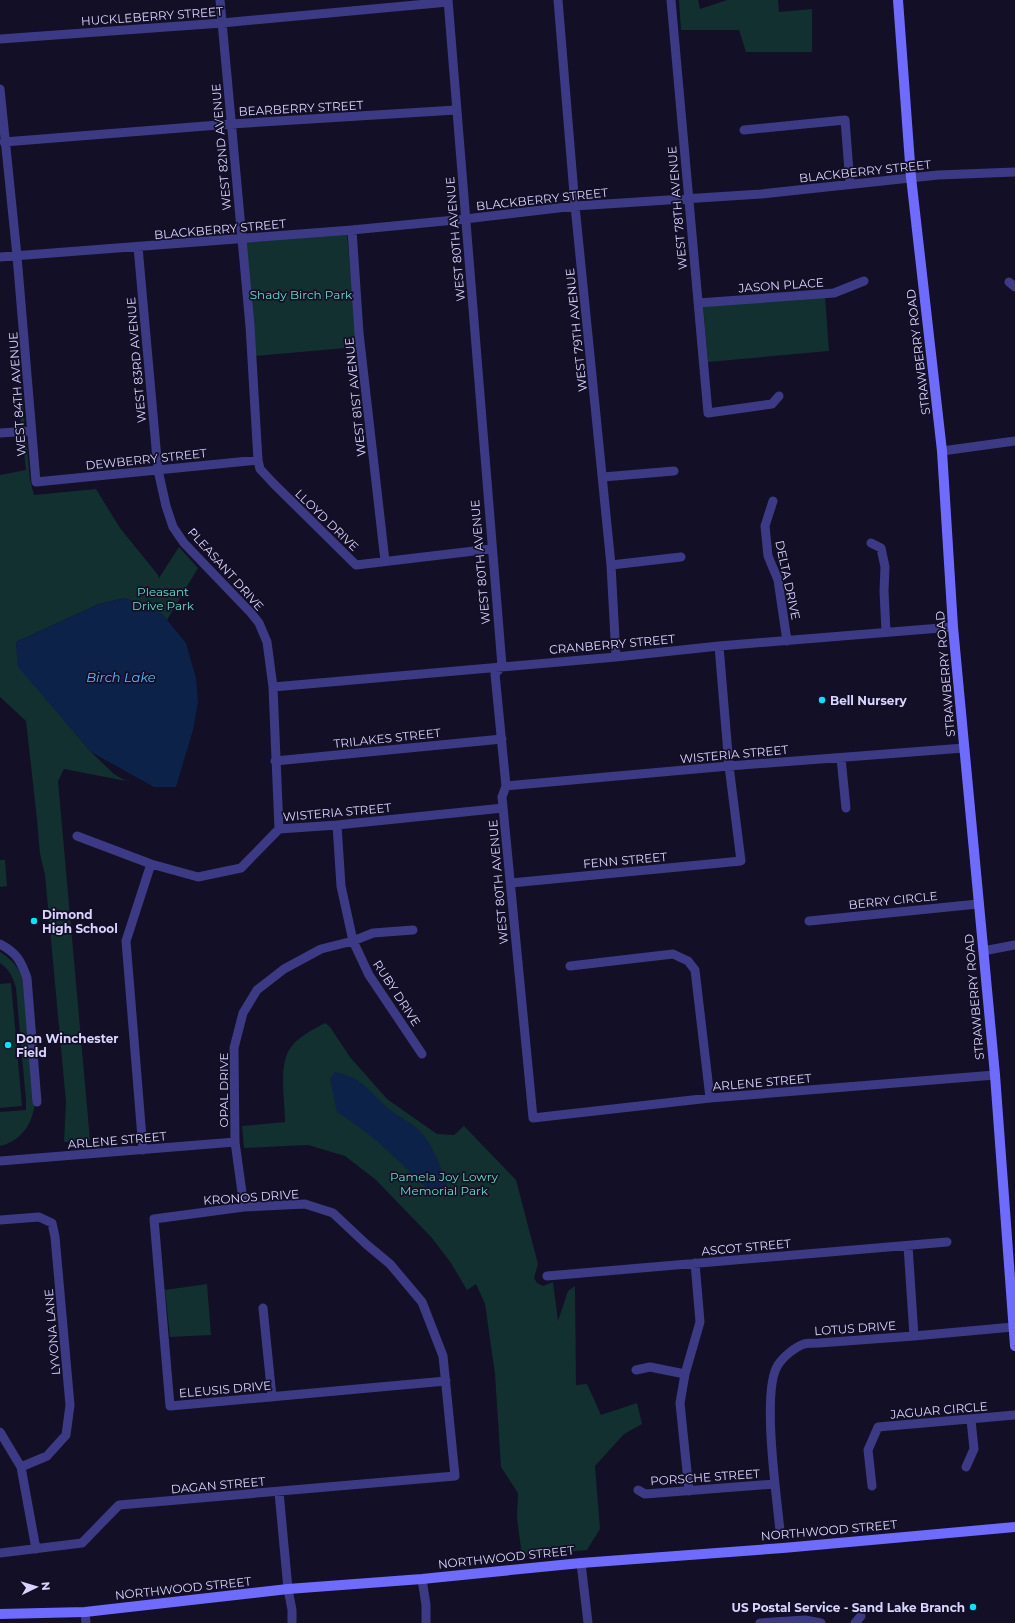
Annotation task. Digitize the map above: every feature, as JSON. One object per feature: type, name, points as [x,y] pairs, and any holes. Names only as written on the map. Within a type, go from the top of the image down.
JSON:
[{"type":"street","name":"WEST 82ND AVENUE","points":[[220,0],[250,326],[258,460]]},
{"type":"street","name":"WEST 79TH AVENUE","points":[[558,0],[575,206],[611,565],[616,657]]},
{"type":"street","name":"WEST 78TH AVENUE","points":[[670,0],[708,413],[772,404],[779,396]]},
{"type":"street","name":"STRAWBERRY ROAD","points":[[898,0],[911,178],[942,450],[953,627],[995,1075],[1015,1346]]},
{"type":"street","name":"HUCKLEBERRY STREET","points":[[0,39],[222,23],[448,1]]},
{"type":"street","name":"WEST 80TH AVENUE","points":[[448,1],[491,549],[502,666],[496,674],[506,786],[502,797],[533,1118]]},
{"type":"street","name":"WEST 84TH AVENUE","points":[[0,89],[4,142],[17,256],[36,482]]},
{"type":"street","name":"BEARBERRY STREET","points":[[4,142],[231,124],[456,110]]},
{"type":"street","points":[[744,130],[845,120],[850,184]]},
{"type":"street","name":"BLACKBERRY STREET","points":[[0,257],[138,248],[241,238],[352,230],[466,219],[575,206],[761,194],[911,178],[1015,172]]},
{"type":"street","name":"WEST 81ST AVENUE","points":[[352,230],[360,333],[385,561]]},
{"type":"street","name":"WEST 83RD AVENUE","points":[[138,248],[158,470]]},
{"type":"street","name":"JASON PLACE","points":[[698,303],[834,293],[864,281]]},
{"type":"street","points":[[0,433],[31,431]]},
{"type":"street","points":[[942,450],[1015,441]]},
{"type":"street","name":"LLOYD DRIVE","points":[[258,460],[260,469],[274,484],[356,565],[491,549]]},
{"type":"street","name":"DEWBERRY STREET","points":[[36,482],[258,460]]},
{"type":"street","name":"PLEASANT DRIVE","points":[[158,470],[166,506],[173,527],[184,543],[233,592],[259,623],[267,642],[273,687],[279,829]]},
{"type":"street","points":[[603,477],[674,471]]},
{"type":"street","name":"DELTA DRIVE","points":[[773,501],[765,526],[768,556],[778,580],[787,641]]},
{"type":"street","points":[[871,543],[881,548],[886,567],[884,591],[886,632]]},
{"type":"street","points":[[611,565],[681,557]]},
{"type":"street","name":"CRANBERRY STREET","points":[[273,687],[616,657],[719,646],[953,627]]},
{"type":"street","points":[[719,646],[729,766]]},
{"type":"street","name":"TRILAKES STREET","points":[[275,761],[502,739]]},
{"type":"street","name":"WISTERIA STREET","points":[[506,786],[729,766],[964,748]]},
{"type":"street","points":[[841,758],[846,808]]},
{"type":"street","name":"FENN STREET","points":[[511,883],[740,862],[729,766]]},
{"type":"street","name":"WISTERIA STREET","points":[[77,836],[151,864],[198,878],[241,868],[279,829],[337,825],[503,808]]},
{"type":"street","name":"RUBY DRIVE","points":[[337,825],[341,886],[353,941],[369,975],[422,1054]]},
{"type":"street","points":[[143,1150],[126,941],[151,864]]},
{"type":"street","name":"BERRY CIRCLE","points":[[809,921],[978,904]]},
{"type":"street","name":"OPAL DRIVE","points":[[244,1207],[235,1142],[234,1048],[244,1013],[257,990],[284,969],[321,949],[353,941],[373,933],[413,930]]},
{"type":"street","points":[[0,944],[9,949],[22,962],[27,978],[37,1102]]},
{"type":"street","points":[[983,951],[1015,945]]},
{"type":"street","points":[[570,966],[673,954],[688,961],[695,970],[710,1098]]},
{"type":"street","name":"ARLENE STREET","points":[[533,1118],[710,1098],[995,1075]]},
{"type":"street","name":"ARLENE STREET","points":[[0,1161],[235,1142]]},
{"type":"street","name":"KRONOS DRIVE","points":[[154,1219],[244,1207],[305,1204],[333,1213],[390,1264],[422,1302],[444,1356],[455,1476]]},
{"type":"street","name":"LYVONA LANE","points":[[0,1220],[39,1217],[52,1223],[56,1245],[70,1405],[66,1436],[47,1456],[21,1467]]},
{"type":"street","name":"ELEUSIS DRIVE","points":[[154,1219],[170,1406],[446,1381]]},
{"type":"street","name":"ASCOT STREET","points":[[548,1276],[947,1242]]},
{"type":"street","points":[[908,1246],[914,1336]]},
{"type":"street","points":[[689,1491],[680,1403],[685,1374],[700,1322],[695,1263]]},
{"type":"street","points":[[263,1308],[272,1397]]},
{"type":"street","name":"LOTUS DRIVE","points":[[780,1531],[770,1415],[770,1393],[778,1365],[790,1353],[804,1344],[1013,1328]]},
{"type":"street","points":[[636,1370],[650,1367],[685,1374]]},
{"type":"street","name":"JAGUAR CIRCLE","points":[[872,1486],[868,1450],[878,1427],[1015,1415]]},
{"type":"street","points":[[966,1467],[974,1449],[971,1420]]},
{"type":"street","points":[[0,1432],[21,1467],[36,1549]]},
{"type":"street","name":"DAGAN STREET","points":[[0,1553],[82,1543],[119,1505],[455,1476]]},
{"type":"street","name":"PORSCHE STREET","points":[[638,1490],[646,1494],[775,1484]]},
{"type":"street","points":[[279,1492],[288,1589],[292,1610],[292,1623]]},
{"type":"street","name":"NORTHWOOD STREET","points":[[0,1614],[85,1612],[288,1589],[422,1579],[581,1563],[783,1548],[1015,1526]]},
{"type":"street","points":[[581,1563],[588,1623]]},
{"type":"street","points":[[422,1579],[426,1605],[426,1623]]},
{"type":"street","points":[[85,1612],[86,1623]]},
{"type":"street","points":[[760,1623],[805,1620],[821,1623]]},
{"type":"green space","points":[[679,0],[698,0],[700,9],[727,0],[778,0],[779,12],[812,9],[812,52],[746,52],[739,30],[681,30]]},
{"type":"green space","name":"Shady Birch Park","points":[[347,233],[357,347],[255,356],[246,241]]},
{"type":"green space","points":[[825,296],[829,351],[708,362],[703,305]]},
{"type":"green space","name":"Pleasant Drive Park","points":[[22,394],[30,480],[34,495],[96,489],[120,528],[159,578],[179,547],[198,568],[167,620],[163,615],[125,598],[99,604],[16,642],[19,667],[91,752],[114,774],[126,781],[64,769],[58,781],[90,1140],[64,1142],[66,1102],[45,875],[40,854],[26,721],[0,697],[0,475],[26,470],[18,395]]},
{"type":"green space","points":[[0,860],[5,860],[7,886],[0,887]]},
{"type":"green space","points":[[0,952],[15,964],[24,981],[35,1100],[32,1116],[25,1129],[15,1140],[0,1146],[0,1112],[26,1110],[26,1101],[16,988],[14,980],[6,968],[0,963]]},
{"type":"green space","name":"Don Winchester Field","points":[[11,983],[22,1106],[0,1108],[0,984]]},
{"type":"green space","name":"Pamela Joy Lowry Memorial Park","points":[[325,1023],[330,1027],[350,1057],[387,1099],[437,1134],[454,1135],[464,1126],[516,1180],[538,1264],[534,1278],[537,1283],[543,1286],[553,1282],[558,1321],[568,1291],[575,1286],[576,1385],[587,1384],[601,1415],[637,1403],[642,1424],[624,1434],[595,1466],[600,1529],[587,1550],[522,1556],[517,1518],[518,1493],[501,1467],[495,1374],[485,1304],[476,1284],[467,1290],[451,1263],[432,1238],[376,1180],[345,1156],[308,1145],[244,1148],[242,1126],[285,1122],[283,1077],[285,1059],[291,1047],[299,1039]]},
{"type":"green space","points":[[207,1284],[211,1335],[170,1337],[165,1290]]},
{"type":"water","name":"Birch Lake","points":[[125,598],[163,615],[186,643],[196,678],[198,702],[193,730],[176,787],[154,787],[91,752],[18,667],[16,642],[99,604]]},
{"type":"water","points":[[335,1072],[345,1074],[365,1086],[389,1109],[419,1130],[429,1142],[447,1184],[441,1194],[431,1193],[377,1141],[337,1112],[330,1079]]},
{"type":"place","name":"Bell Nursery","points":[[822,700]]},
{"type":"place","name":"Dimond High School","points":[[34,921]]},
{"type":"place","name":"Don Winchester Field","points":[[8,1045]]},
{"type":"place","name":"US Postal Service - Sand Lake Branch","points":[[973,1607]]}]
